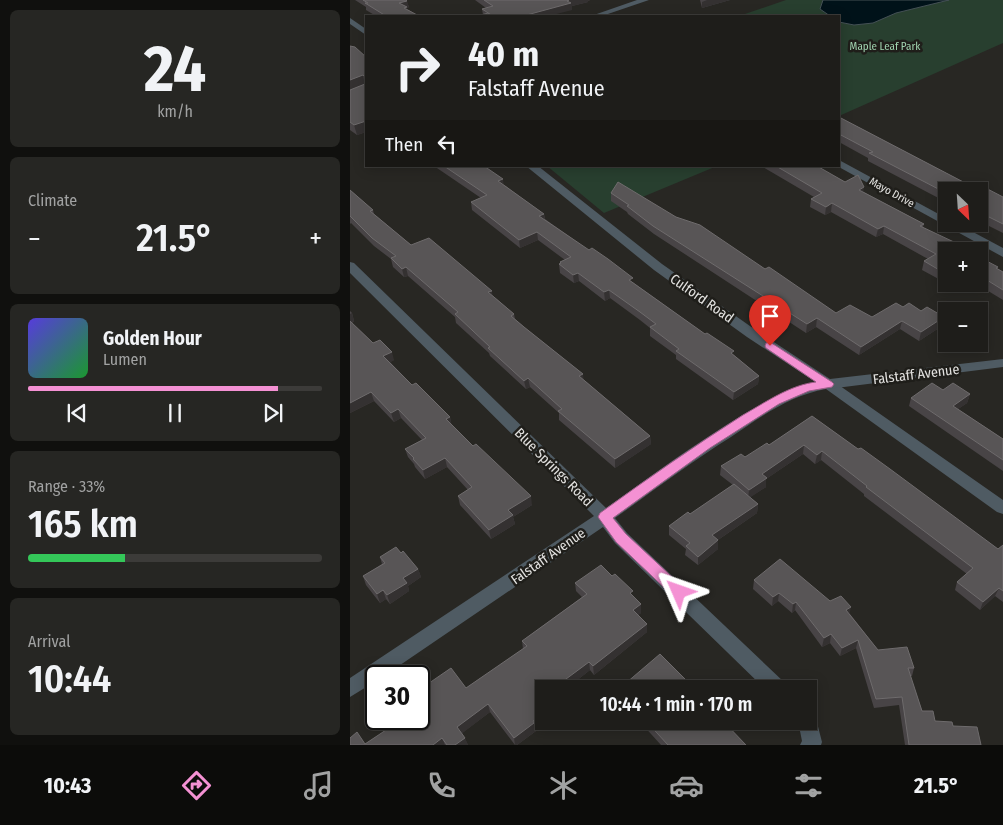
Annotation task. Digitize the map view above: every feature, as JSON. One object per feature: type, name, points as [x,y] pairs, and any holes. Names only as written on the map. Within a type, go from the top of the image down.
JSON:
[{"type":"street","points":[[598,15],[645,0]]},
{"type":"street","points":[[350,20],[365,32]]},
{"type":"street","name":"Mayo Drive","points":[[840,164],[938,218]]},
{"type":"street","name":"Culford Road","points":[[532,167],[658,267],[1003,508]]},
{"type":"street","points":[[965,232],[1003,253]]},
{"type":"street","name":"Blue Springs Road","points":[[350,266],[605,517],[621,538],[769,680]]},
{"type":"street","name":"Falstaff Avenue","points":[[350,688],[458,618],[605,517],[705,444],[775,401],[806,387],[1003,363]]},
{"type":"street","points":[[810,730],[812,742],[810,745]]},
{"type":"green space","name":"Maple Leaf Park","points":[[786,0],[1003,0],[1003,43],[840,116],[840,15],[742,15]]},
{"type":"green space","points":[[548,167],[715,167],[604,213]]},
{"type":"shaded area","points":[[823,0],[949,0],[896,13],[873,23],[854,25],[840,22],[840,15],[829,15],[820,9]]},
{"type":"building","points":[[363,0],[406,0],[399,3],[417,15],[384,15],[365,3],[368,3]]},
{"type":"building","points":[[484,0],[569,0],[567,1],[571,3],[527,15],[491,15],[482,9],[493,6]]},
{"type":"building","points":[[350,46],[355,47],[365,56],[365,77],[363,75],[350,80]]},
{"type":"building","points":[[365,84],[365,121],[354,125],[350,122],[350,90]]},
{"type":"building","points":[[840,118],[963,182],[938,182],[938,189],[869,153],[873,152],[840,135]]},
{"type":"building","points":[[445,167],[485,167],[503,179],[498,181],[544,214],[539,216],[589,250],[592,248],[608,259],[633,278],[629,280],[705,334],[707,333],[734,351],[731,353],[759,376],[734,392],[676,351],[679,349],[650,327],[656,324],[640,312],[609,290],[604,292],[578,273],[573,275],[559,264],[571,257],[537,232],[519,240],[471,202],[487,195]]},
{"type":"building","points":[[778,167],[819,167],[845,182],[858,175],[864,187],[859,190],[924,224],[920,226],[954,242],[938,242],[938,269],[924,261],[936,254],[884,226],[878,229],[832,203],[826,207],[811,199],[822,193]]},
{"type":"building","points":[[618,182],[676,217],[700,225],[765,269],[769,267],[836,313],[850,305],[872,317],[896,303],[903,307],[909,303],[921,311],[927,307],[938,313],[938,321],[921,332],[902,321],[861,347],[817,318],[807,324],[653,226],[627,206],[629,205],[611,193]]},
{"type":"building","points":[[988,189],[1003,197],[1003,224],[988,216]]},
{"type":"building","points":[[350,190],[373,210],[370,211],[411,245],[429,238],[492,291],[488,292],[514,314],[511,316],[583,374],[579,376],[650,436],[615,459],[558,411],[562,409],[528,378],[524,381],[488,348],[490,347],[455,314],[458,312],[406,267],[402,269],[391,258],[396,256],[372,238],[350,216]]},
{"type":"building","points":[[988,262],[1003,272],[1003,290],[988,281]]},
{"type":"building","points":[[350,321],[373,343],[380,340],[392,352],[383,356],[412,385],[416,383],[450,417],[446,419],[473,446],[476,444],[531,496],[508,510],[513,515],[489,530],[458,496],[472,487],[445,458],[423,470],[405,449],[426,438],[398,409],[391,413],[371,392],[350,403]]},
{"type":"building","points":[[932,383],[943,390],[953,383],[970,394],[953,406],[1003,439],[1003,460],[911,398]]},
{"type":"building","points":[[812,416],[858,449],[861,448],[998,549],[1003,545],[1003,591],[999,588],[983,602],[957,582],[973,568],[866,487],[822,451],[817,455],[804,445],[762,474],[767,478],[749,490],[721,466],[741,454],[745,457],[767,443],[769,445]]},
{"type":"building","points":[[734,484],[758,504],[712,535],[718,540],[698,557],[686,546],[690,543],[669,526]]},
{"type":"building","points":[[396,547],[401,553],[403,551],[418,569],[403,578],[407,583],[387,595],[383,590],[377,594],[363,576],[385,563],[380,557]]},
{"type":"building","points":[[780,559],[830,601],[841,596],[851,607],[846,610],[878,650],[907,647],[914,668],[908,668],[922,711],[933,711],[935,721],[952,722],[953,726],[977,727],[981,745],[909,745],[902,697],[876,699],[858,640],[842,648],[831,634],[824,638],[796,602],[793,604],[779,593],[773,597],[754,580]]},
{"type":"building","points":[[601,565],[612,576],[615,574],[633,591],[630,593],[641,604],[633,610],[647,624],[593,666],[589,662],[565,680],[535,680],[534,723],[514,738],[488,704],[457,727],[465,738],[455,745],[447,745],[442,738],[433,745],[350,745],[350,738],[357,732],[365,744],[386,730],[430,730],[430,682],[451,668],[466,688],[527,646],[522,641],[587,594],[575,583]]},
{"type":"building","points":[[660,654],[686,680],[630,680]]},
{"type":"building","points":[[654,730],[732,730],[746,745],[668,745]]},
{"type":"route","points":[[679,592],[621,538],[605,517],[705,444],[765,409],[775,401],[806,387],[828,384],[770,346]]}]
